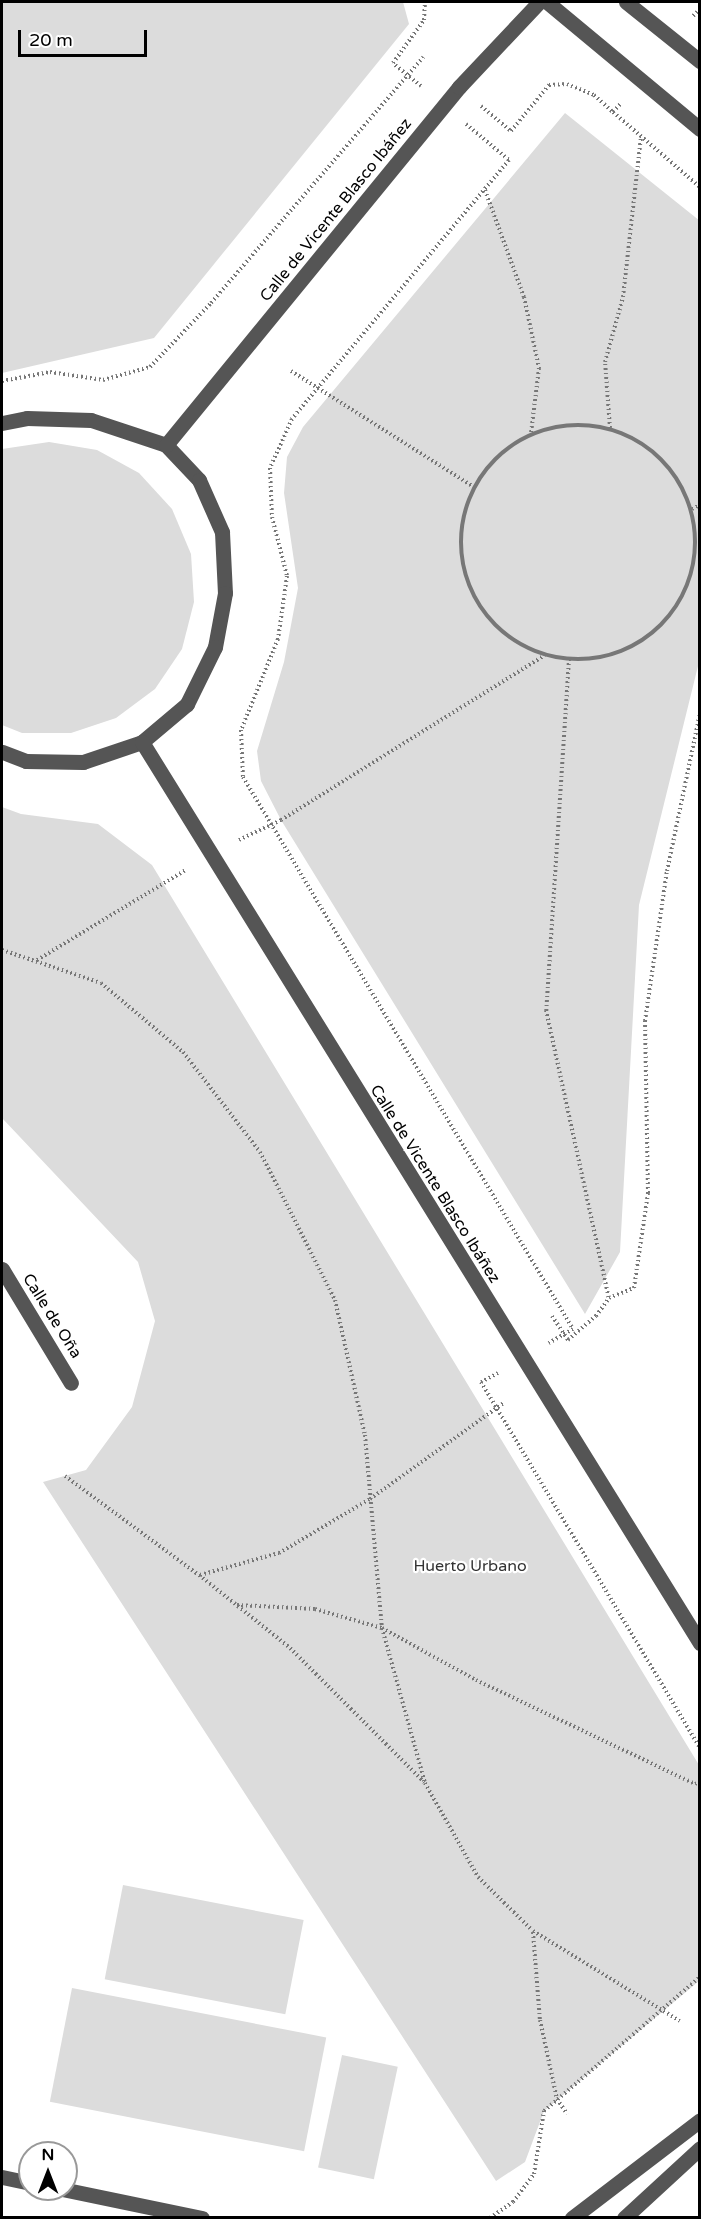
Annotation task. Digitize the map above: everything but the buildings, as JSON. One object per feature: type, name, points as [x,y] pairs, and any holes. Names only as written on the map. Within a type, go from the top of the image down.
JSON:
[{"type":"street","name":"Calle de Vicente Blasco Ibáñez","points":[[166,445],[459,87],[539,2]]},
{"type":"street","points":[[547,2],[699,129]]},
{"type":"street","points":[[626,2],[699,61]]},
{"type":"street","points":[[2,423],[27,418],[91,420],[166,445],[199,480],[222,532],[225,593],[215,647],[187,704],[142,742],[83,762],[26,761],[2,752]]},
{"type":"street","name":"Calle de Vicente Blasco Ibáñez","points":[[142,742],[699,1643]]},
{"type":"street","name":"Calle de Oña","points":[[2,1269],[71,1383]]},
{"type":"street","points":[[572,2217],[699,2120]]},
{"type":"street","points":[[624,2217],[699,2148]]},
{"type":"street","points":[[2,2177],[18,2180]]},
{"type":"street","points":[[78,2192],[202,2217]]},
{"type":"path","points":[[425,2],[424,20],[393,63],[425,90]]},
{"type":"path","points":[[674,41],[699,9]]},
{"type":"path","points":[[2,381],[50,372],[103,380],[150,367],[212,303],[423,57]]},
{"type":"path","points":[[613,112],[641,82]]},
{"type":"path","points":[[478,103],[511,131],[549,85],[567,84],[594,95],[699,187]]},
{"type":"path","points":[[461,119],[509,160],[292,419],[270,468],[272,517],[287,576],[278,639],[241,730],[243,777],[573,1329],[548,1344]]},
{"type":"path","points":[[610,428],[605,362],[623,297],[641,136]]},
{"type":"path","points":[[485,190],[524,297],[538,368],[531,433]]},
{"type":"path","points":[[291,371],[316,390],[474,487]]},
{"type":"path","points":[[570,424],[610,428],[646,445],[668,466],[692,509],[697,546],[689,583],[670,616],[642,641],[607,656],[569,659],[545,655],[514,640],[488,617],[470,588],[461,554],[462,519],[474,487],[498,455],[531,433],[570,424]]},
{"type":"path","points":[[692,509],[699,505]]},
{"type":"path","points":[[233,842],[271,826],[545,655]]},
{"type":"path","points":[[569,659],[546,1010],[609,1298]]},
{"type":"path","points":[[552,1316],[568,1340],[596,1316],[609,1298],[634,1288],[648,1193],[645,1020],[667,871],[699,713]]},
{"type":"path","points":[[36,961],[191,866]]},
{"type":"path","points":[[2,950],[101,983],[183,1052],[260,1152],[335,1300],[365,1435],[382,1628],[425,1783],[478,1877],[532,1931],[680,2021]]},
{"type":"path","points":[[502,1370],[481,1382],[699,1748]]},
{"type":"path","points":[[199,1575],[279,1553],[370,1499],[505,1402]]},
{"type":"path","points":[[65,1476],[199,1575],[290,1648],[425,1783]]},
{"type":"path","points":[[237,1605],[315,1610],[382,1628],[487,1685],[695,1784],[699,1782]]},
{"type":"path","points":[[532,1931],[540,2020],[557,2099],[567,2114]]},
{"type":"path","points":[[490,2217],[513,2202],[534,2174],[543,2111],[699,1977]]},
{"type":"green space","points":[[2,2],[403,2],[409,24],[154,338],[2,373]]},
{"type":"green space","points":[[565,113],[700,221],[699,662],[639,905],[620,1252],[585,1314],[281,820],[261,781],[257,751],[284,662],[298,588],[284,493],[287,457],[303,427]]},
{"type":"green space","points":[[49,442],[97,450],[139,473],[172,509],[191,554],[194,602],[182,649],[155,689],[116,718],[71,733],[22,733],[2,725],[2,449]]},
{"type":"green space","name":"Huerto Urbano","points":[[2,807],[21,814],[98,824],[152,865],[699,1765],[699,1981],[544,2111],[525,2162],[496,2181],[43,1482],[86,1470],[132,1407],[155,1321],[138,1262],[2,1118]]},
{"type":"green space","points":[[123,1885],[304,1920],[285,2014],[105,1979]]},
{"type":"green space","points":[[72,1988],[326,2037],[304,2151],[50,2102]]},
{"type":"green space","points":[[342,2055],[398,2067],[374,2179],[318,2167]]}]
